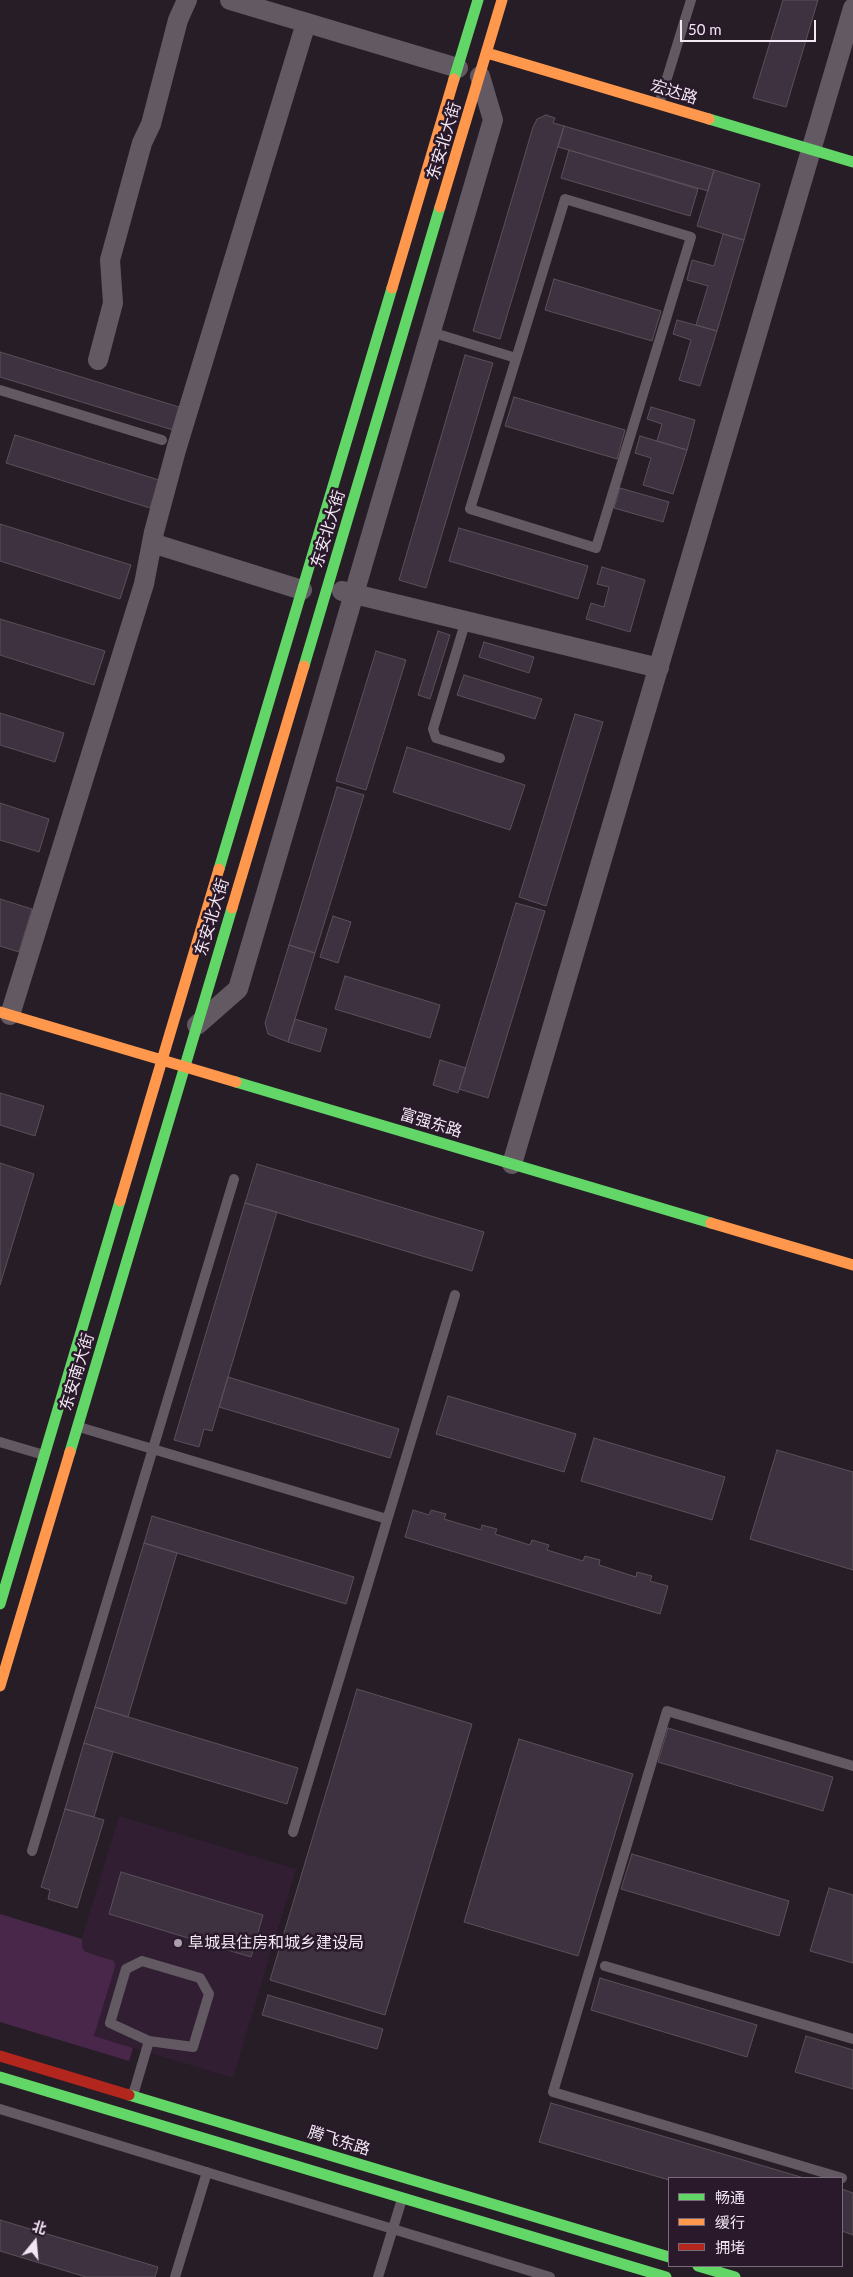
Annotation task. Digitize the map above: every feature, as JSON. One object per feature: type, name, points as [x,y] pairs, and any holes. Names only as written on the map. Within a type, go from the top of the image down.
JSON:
[{"type":"main road","name":"东安北大街","points":[[162,1060],[478,0]]},
{"type":"main road","name":"东安北大街","points":[[185,1067],[502,0]]},
{"type":"main road","name":"宏达路","points":[[487,53],[853,162]]},
{"type":"main road","name":"富强东路","points":[[5,1013],[853,1265]]},
{"type":"main road","name":"东安南大街","points":[[0,1604],[162,1060]]},
{"type":"main road","name":"东安南大街","points":[[0,1686],[185,1067]]},
{"type":"main road","name":"腾飞东路","points":[[0,2056],[668,2257]]},
{"type":"main road","points":[[0,2077],[666,2277]]},
{"type":"main road","points":[[701,2267],[735,2277]]},
{"type":"street","points":[[98,360],[113,303],[110,260],[142,143],[152,124],[178,20],[186,0]]},
{"type":"street","points":[[230,0],[458,68]]},
{"type":"street","points":[[512,1164],[853,8]]},
{"type":"street","points":[[5,1013],[144,584],[152,543],[176,450],[306,23]]},
{"type":"street","points":[[197,1025],[238,990],[493,120],[480,76]]},
{"type":"street","points":[[152,543],[302,590]]},
{"type":"street","points":[[328,587],[659,668]]},
{"type":"lane","points":[[659,104],[691,0]]},
{"type":"lane","points":[[565,199],[691,238],[596,548],[470,509],[516,358],[565,199]]},
{"type":"lane","points":[[431,332],[516,358]]},
{"type":"lane","points":[[0,390],[162,440]]},
{"type":"lane","points":[[466,620],[433,729],[436,738],[500,758]]},
{"type":"lane","points":[[32,1851],[234,1179]]},
{"type":"lane","points":[[293,1832],[455,1295]]},
{"type":"lane","points":[[78,1426],[387,1519]]},
{"type":"lane","points":[[0,1442],[44,1455]]},
{"type":"lane","points":[[839,2177],[553,2092],[667,1711],[853,1766]]},
{"type":"lane","points":[[142,1961],[200,1978],[209,1994],[193,2047],[149,2041],[110,2023],[126,1969],[142,1961]]},
{"type":"lane","points":[[605,1966],[853,2039]]},
{"type":"lane","points":[[132,2096],[149,2041]]},
{"type":"lane","points":[[0,2109],[550,2277]]},
{"type":"lane","points":[[175,2277],[207,2172]]},
{"type":"lane","points":[[378,2277],[402,2198]]},
{"type":"shaded area","name":"阜城县住房和城乡建设局","points":[[119,1816],[296,1869],[233,2078],[94,2036],[115,1967],[104,1957],[84,1951],[82,1939]]},
{"type":"shaded area","points":[[0,1914],[82,1939],[84,1951],[114,1961],[115,1967],[94,2036],[133,2048],[129,2061],[0,2022]]},
{"type":"building","points":[[783,0],[818,0],[786,107],[753,98]]},
{"type":"building","points":[[546,115],[555,118],[553,123],[564,126],[500,339],[473,331],[533,127],[537,119]]},
{"type":"building","points":[[564,126],[714,170],[708,191],[558,147]]},
{"type":"building","points":[[569,150],[698,189],[690,216],[561,178]]},
{"type":"building","points":[[714,170],[760,184],[744,240],[697,226]]},
{"type":"building","points":[[723,234],[744,240],[717,331],[696,325],[708,286],[687,280],[692,260],[714,266]]},
{"type":"building","points":[[554,279],[661,311],[652,341],[545,310]]},
{"type":"building","points":[[677,320],[717,331],[700,386],[679,380],[691,340],[673,334]]},
{"type":"building","points":[[0,352],[179,407],[173,430],[0,377]]},
{"type":"building","points":[[465,355],[493,363],[426,588],[399,580]]},
{"type":"building","points":[[514,397],[625,430],[617,459],[505,426]]},
{"type":"building","points":[[651,407],[695,420],[687,450],[657,441],[662,424],[647,419]]},
{"type":"building","points":[[15,435],[159,480],[150,508],[6,463]]},
{"type":"building","points":[[640,436],[687,450],[673,494],[643,485],[651,458],[635,453]]},
{"type":"building","points":[[620,488],[669,502],[663,522],[614,508]]},
{"type":"building","points":[[0,524],[131,565],[120,599],[0,561]]},
{"type":"building","points":[[459,528],[588,566],[578,599],[449,561]]},
{"type":"building","points":[[602,567],[645,580],[630,632],[586,619],[591,603],[604,607],[609,587],[597,584]]},
{"type":"building","points":[[0,619],[105,651],[94,685],[0,655]]},
{"type":"building","points":[[438,631],[450,635],[430,699],[418,695]]},
{"type":"building","points":[[484,642],[534,657],[529,673],[479,657]]},
{"type":"building","points":[[376,651],[406,660],[366,790],[336,781]]},
{"type":"building","points":[[464,675],[542,699],[535,719],[457,695]]},
{"type":"building","points":[[0,713],[64,733],[55,762],[0,745]]},
{"type":"building","points":[[575,714],[603,722],[546,906],[519,897]]},
{"type":"building","points":[[407,747],[525,785],[510,830],[393,792]]},
{"type":"building","points":[[337,787],[364,795],[315,953],[289,945]]},
{"type":"building","points":[[0,803],[49,819],[39,852],[0,840]]},
{"type":"building","points":[[0,899],[32,909],[19,952],[0,946]]},
{"type":"building","points":[[516,903],[545,911],[488,1098],[459,1089]]},
{"type":"building","points":[[333,916],[351,922],[338,963],[320,957]]},
{"type":"building","points":[[289,945],[315,953],[288,1042],[268,1034],[265,1023]]},
{"type":"building","points":[[345,976],[440,1005],[430,1038],[335,1009]]},
{"type":"building","points":[[295,1019],[327,1029],[320,1052],[288,1042]]},
{"type":"building","points":[[440,1060],[466,1068],[458,1093],[433,1085]]},
{"type":"building","points":[[0,1093],[44,1106],[35,1136],[0,1125]]},
{"type":"building","points":[[0,1163],[34,1174],[0,1285]]},
{"type":"building","points":[[257,1164],[484,1232],[472,1271],[245,1203]]},
{"type":"building","points":[[245,1203],[277,1212],[212,1431],[204,1429],[199,1447],[174,1440]]},
{"type":"building","points":[[228,1377],[399,1429],[390,1458],[219,1407]]},
{"type":"building","points":[[448,1396],[576,1434],[564,1472],[436,1434]]},
{"type":"building","points":[[594,1438],[725,1477],[712,1520],[581,1481]]},
{"type":"building","points":[[777,1450],[853,1472],[853,1570],[750,1539]]},
{"type":"building","points":[[413,1510],[429,1515],[431,1510],[446,1514],[444,1519],[481,1530],[482,1525],[497,1529],[495,1534],[530,1545],[532,1540],[549,1545],[547,1550],[583,1561],[585,1556],[600,1560],[599,1565],[636,1577],[637,1572],[652,1576],[650,1581],[668,1586],[660,1614],[405,1537]]},
{"type":"building","points":[[152,1516],[354,1577],[346,1604],[144,1543]]},
{"type":"building","points":[[144,1543],[177,1553],[128,1717],[95,1707]]},
{"type":"building","points":[[357,1689],[472,1724],[385,2015],[270,1980]]},
{"type":"building","points":[[95,1707],[298,1768],[287,1804],[84,1743]]},
{"type":"building","points":[[668,1728],[833,1777],[823,1811],[658,1762]]},
{"type":"building","points":[[519,1739],[633,1774],[578,1956],[464,1922]]},
{"type":"building","points":[[84,1743],[113,1752],[94,1817],[65,1809]]},
{"type":"building","points":[[65,1809],[104,1820],[77,1908],[48,1899],[50,1890],[41,1887]]},
{"type":"building","points":[[632,1854],[789,1901],[779,1936],[621,1889]]},
{"type":"building","points":[[121,1872],[263,1915],[251,1957],[109,1914]]},
{"type":"building","points":[[829,1888],[853,1895],[853,1963],[810,1951]]},
{"type":"building","points":[[600,1978],[757,2025],[747,2057],[591,2010]]},
{"type":"building","points":[[268,1995],[383,2029],[377,2049],[262,2015]]},
{"type":"building","points":[[806,2036],[853,2050],[853,2089],[795,2072]]},
{"type":"building","points":[[551,2103],[801,2177],[668,2177],[668,2180],[539,2142]]},
{"type":"building","points":[[843,2189],[853,2193],[853,2235],[843,2231]]},
{"type":"building","points":[[0,2220],[158,2267],[155,2277],[86,2277],[0,2251]]},
{"type":"traffic: fast","points":[[454,79],[478,0]]},
{"type":"traffic: fast","points":[[709,119],[853,162]]},
{"type":"traffic: fast","points":[[304,666],[440,207]]},
{"type":"traffic: fast","points":[[219,869],[392,288]]},
{"type":"traffic: fast","points":[[70,1452],[232,908]]},
{"type":"traffic: fast","points":[[236,1082],[711,1223]]},
{"type":"traffic: fast","points":[[0,1604],[120,1201]]},
{"type":"traffic: fast","points":[[0,2077],[666,2277]]},
{"type":"traffic: fast","points":[[129,2095],[668,2257]]},
{"type":"traffic: fast","points":[[701,2267],[735,2277]]},
{"type":"traffic: slow","points":[[440,207],[502,0]]},
{"type":"traffic: slow","points":[[487,53],[709,119]]},
{"type":"traffic: slow","points":[[392,288],[454,79]]},
{"type":"traffic: slow","points":[[232,908],[304,666]]},
{"type":"traffic: slow","points":[[120,1201],[219,869]]},
{"type":"traffic: slow","points":[[0,1012],[236,1082]]},
{"type":"traffic: slow","points":[[711,1223],[853,1265]]},
{"type":"traffic: slow","points":[[0,1686],[70,1452]]},
{"type":"traffic: jam","points":[[0,2056],[129,2095]]},
{"type":"place","name":"阜城县住房和城乡建设局","points":[[178,1943]]}]
